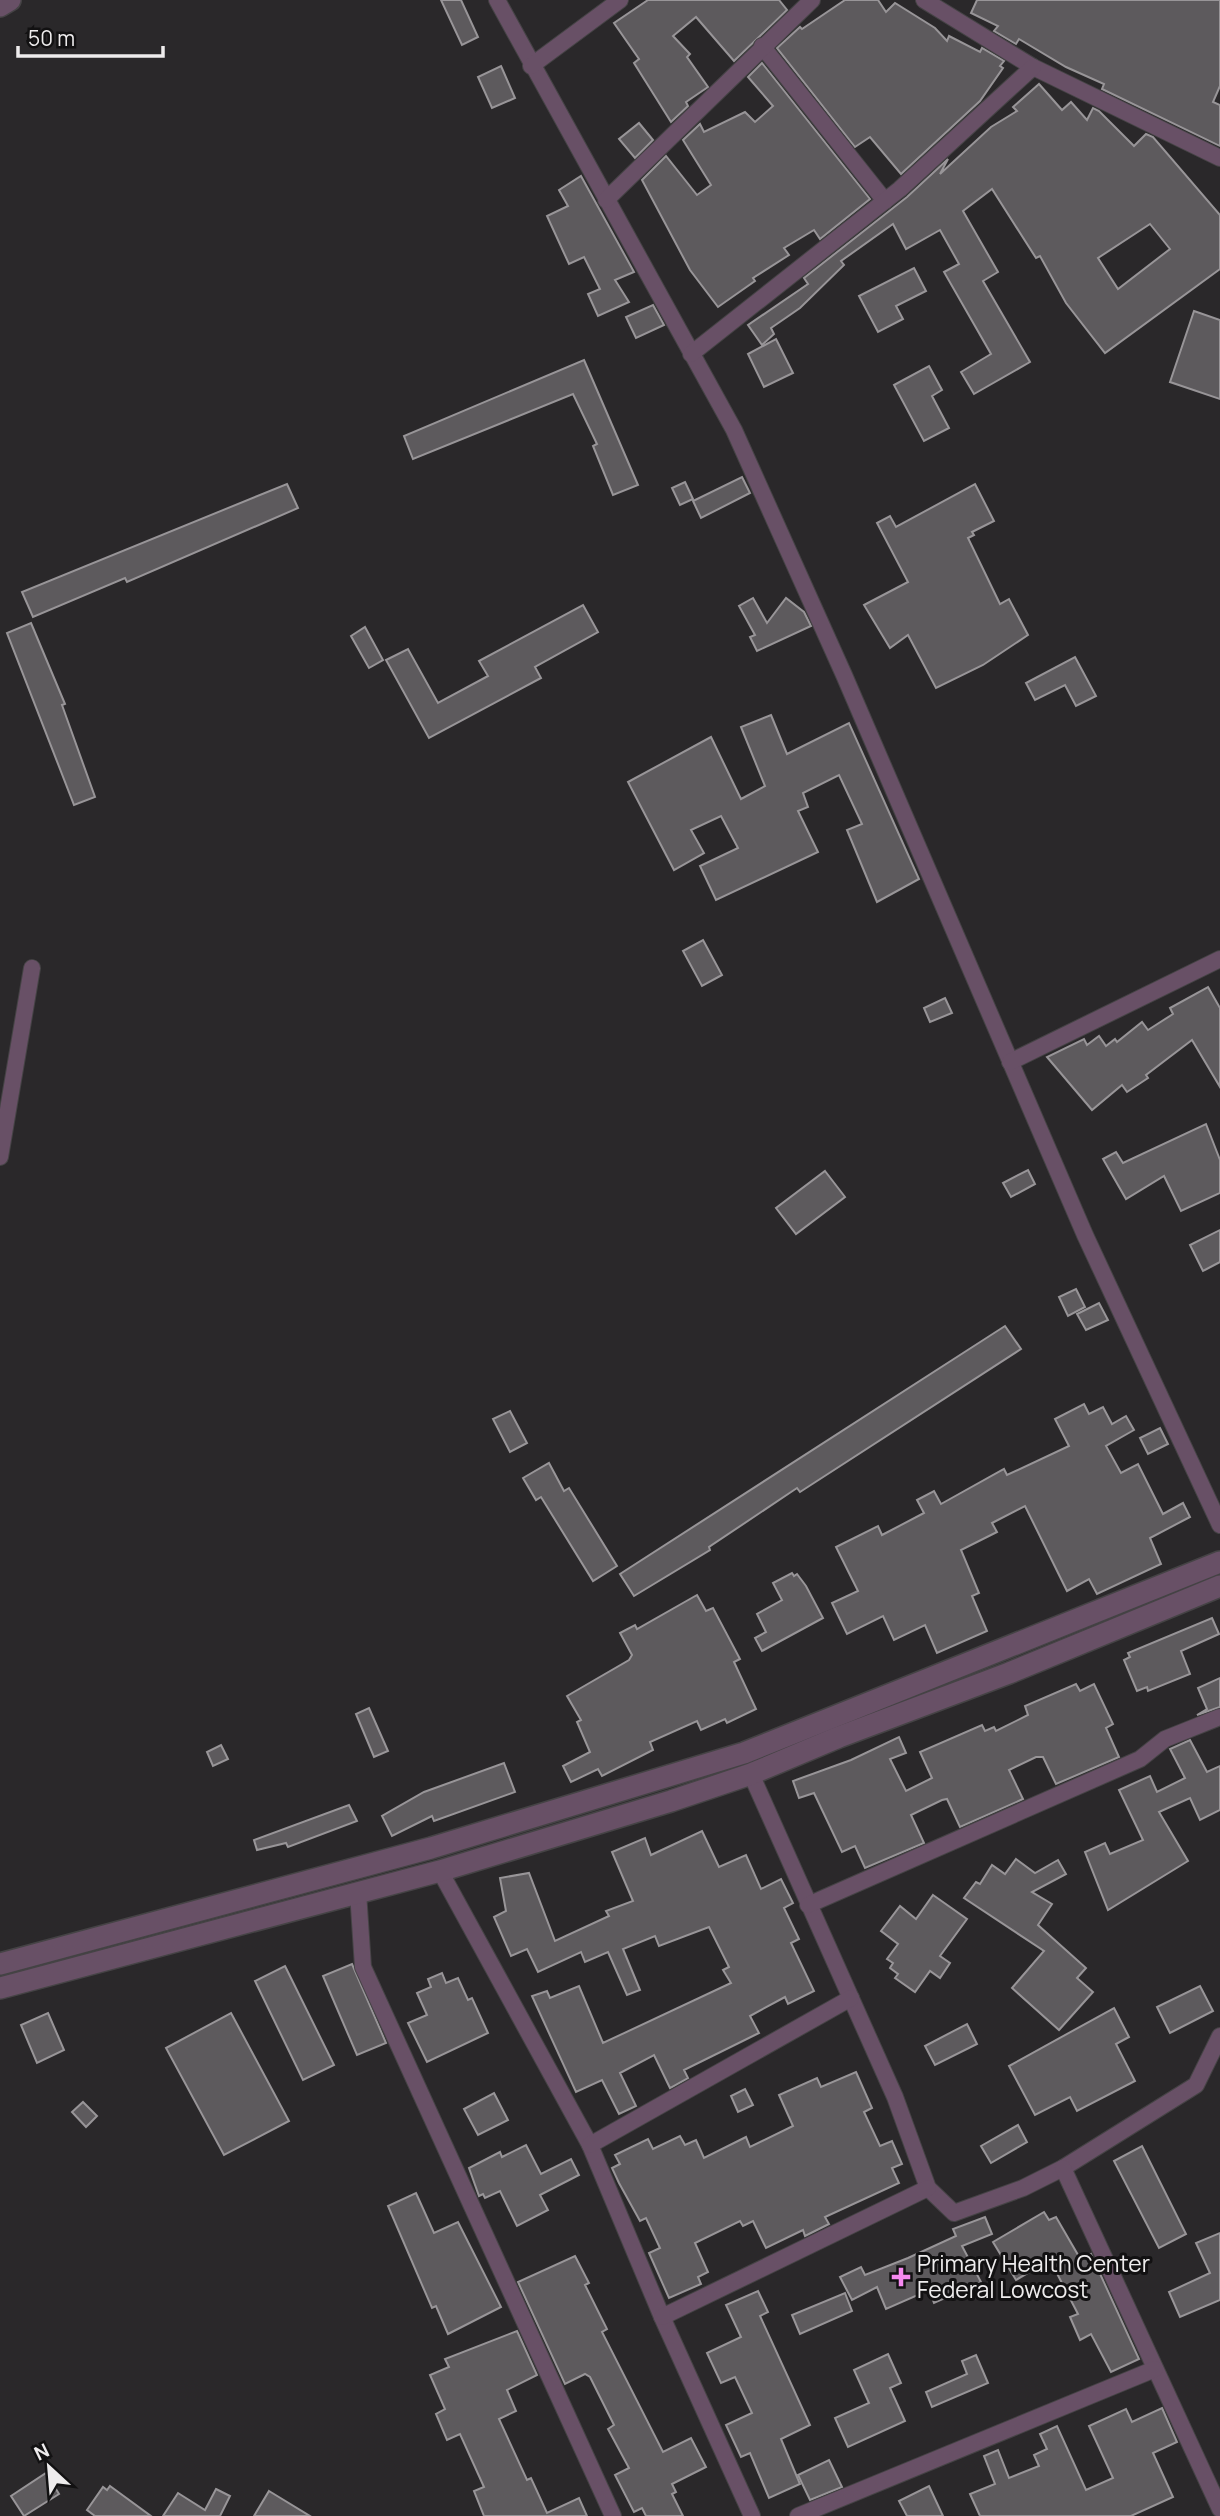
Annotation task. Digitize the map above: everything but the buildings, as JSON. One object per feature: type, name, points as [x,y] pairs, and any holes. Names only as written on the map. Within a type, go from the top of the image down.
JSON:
[{"type":"street","points":[[0,6],[10,0]]},
{"type":"street","points":[[497,0],[745,455],[1085,1235],[1220,1525]]},
{"type":"street","points":[[531,66],[620,0]]},
{"type":"street","points":[[606,200],[812,0]]},
{"type":"street","points":[[924,0],[1033,67],[1220,158]]},
{"type":"street","points":[[762,46],[885,201]]},
{"type":"street","points":[[691,354],[885,201],[1033,67]]},
{"type":"street","points":[[1010,1062],[1201,971],[1220,959]]},
{"type":"street","points":[[0,1157],[32,968]]},
{"type":"street","points":[[0,1964],[431,1848],[744,1753],[1220,1562]]},
{"type":"street","points":[[0,1989],[440,1871],[751,1774],[839,1737],[1009,1673],[1220,1586]]},
{"type":"street","points":[[808,1905],[1140,1759],[1165,1739],[1220,1717]]},
{"type":"street","points":[[751,1774],[895,2097],[928,2189],[954,2213],[1023,2189],[1063,2168],[1196,2085],[1220,2036]]},
{"type":"street","points":[[440,1871],[590,2145],[662,2317],[752,2516]]},
{"type":"street","points":[[358,1892],[363,1967],[613,2516]]},
{"type":"street","points":[[590,2145],[851,1998]]},
{"type":"street","points":[[1063,2168],[1220,2510]]},
{"type":"street","points":[[662,2317],[928,2189]]},
{"type":"street","points":[[798,2516],[1156,2369]]},
{"type":"place","name":"Primary Health Center Federal Lowcost","points":[[901,2277]]}]
